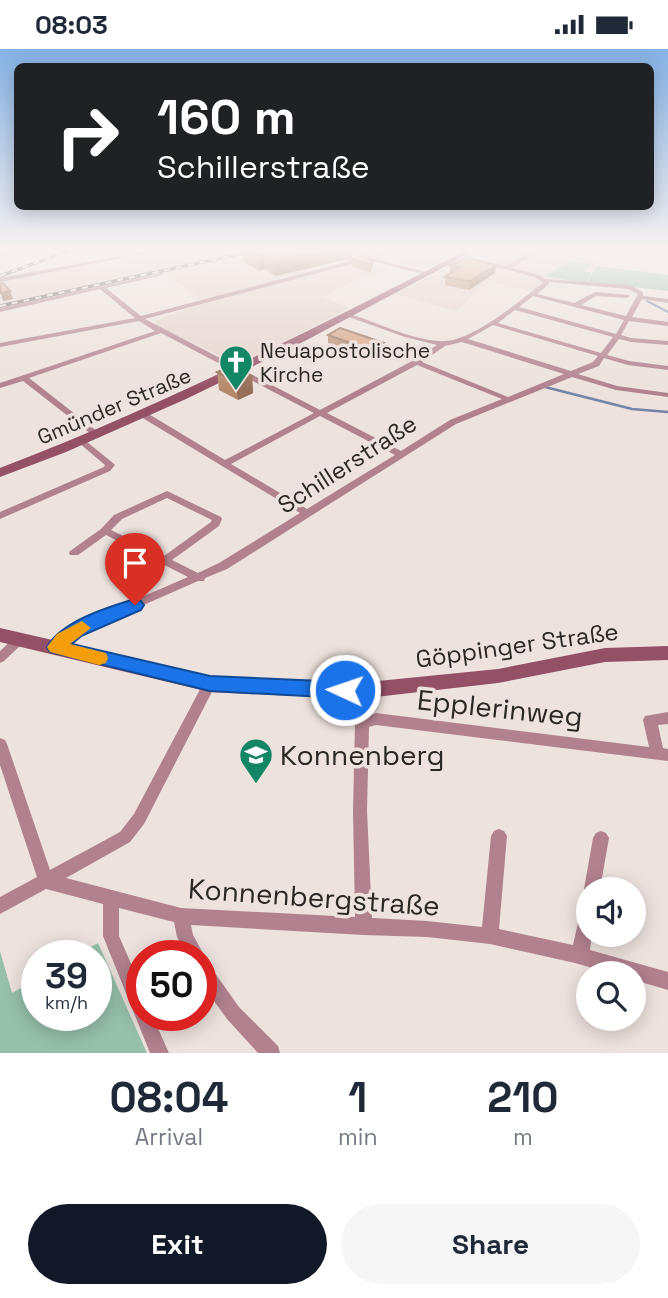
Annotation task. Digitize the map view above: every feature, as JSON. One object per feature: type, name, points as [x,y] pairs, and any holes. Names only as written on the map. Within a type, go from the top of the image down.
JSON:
[{"type":"street","points":[[0,310],[65,296]]},
{"type":"street","points":[[111,296],[140,319],[161,331],[400,454]]},
{"type":"street","points":[[0,345],[140,319],[227,296]]},
{"type":"street","name":"Gmünder Straße","points":[[0,473],[82,442],[240,372],[384,296]]},
{"type":"street","points":[[224,464],[417,362],[443,344],[463,340],[534,296]]},
{"type":"street","points":[[538,296],[628,319],[668,324]]},
{"type":"street","points":[[576,305],[592,296]]},
{"type":"street","points":[[639,297],[668,301]]},
{"type":"street","name":"Schillerstraße","points":[[57,647],[74,631],[200,578],[453,422],[505,398],[596,363],[617,337],[639,297]]},
{"type":"street","points":[[514,308],[617,337],[668,344]]},
{"type":"street","points":[[348,315],[443,344]]},
{"type":"street","points":[[492,323],[637,365],[668,367]]},
{"type":"street","points":[[0,386],[161,331]]},
{"type":"street","points":[[463,340],[636,393],[668,395]]},
{"type":"street","points":[[417,362],[505,398]]},
{"type":"street","points":[[24,378],[98,435]]},
{"type":"street","points":[[145,415],[307,513]]},
{"type":"street","points":[[0,516],[107,469],[110,465],[82,442]]},
{"type":"street","points":[[75,554],[105,531],[118,517],[167,494],[217,519],[215,524],[166,559]]},
{"type":"street","points":[[105,531],[200,578]]},
{"type":"street","name":"Göppinger Straße","points":[[0,635],[210,684],[370,690],[498,676],[605,656],[668,653]]},
{"type":"street","points":[[0,658],[19,641]]},
{"type":"street","points":[[0,906],[125,837],[139,819],[210,684]]},
{"type":"street","points":[[662,753],[650,720],[668,718]]},
{"type":"street","name":"Epplerinweg","points":[[365,927],[360,811],[362,725],[376,719],[662,753]]},
{"type":"street","points":[[0,744],[46,881]]},
{"type":"street","points":[[490,936],[499,836]]},
{"type":"street","points":[[594,877],[601,838]]},
{"type":"street","name":"Konnenbergstraße","points":[[46,881],[181,916],[427,929],[490,936],[580,955],[668,981]]},
{"type":"street","points":[[111,898],[111,936],[126,972]]},
{"type":"street","points":[[181,916],[187,940]]},
{"type":"street","points":[[580,955],[581,947]]},
{"type":"street","points":[[217,990],[233,1013],[271,1053]]},
{"type":"street","points":[[151,1031],[160,1053]]},
{"type":"shaded area","points":[[0,296],[57,296],[0,308]]},
{"type":"shaded area","points":[[196,296],[324,296],[322,297],[350,308],[239,365],[154,324],[157,320],[205,302]]},
{"type":"shaded area","points":[[402,296],[474,296],[456,311]]},
{"type":"green space","points":[[0,951],[12,993],[21,988],[21,1031],[112,1031],[112,974],[126,1006],[126,1031],[137,1031],[147,1053],[0,1053]]},
{"type":"building","points":[[340,328],[384,343],[374,352],[349,346],[353,344],[328,335]]},
{"type":"building","points":[[232,366],[252,376],[236,382],[217,372]]},
{"type":"waterway","points":[[647,301],[668,312]]},
{"type":"waterway","points":[[545,387],[632,409],[668,412]]},
{"type":"railway","points":[[0,306],[47,296]]},
{"type":"slow traffic","points":[[82,628],[63,639],[57,647],[99,658]]},
{"type":"place","name":"Neuapostolische Kirche","points":[[236,392]]},
{"type":"place","name":"Konnenberg","points":[[256,785]]},
{"type":"route","points":[[135,605],[74,631],[57,647],[210,684],[345,690]]}]
